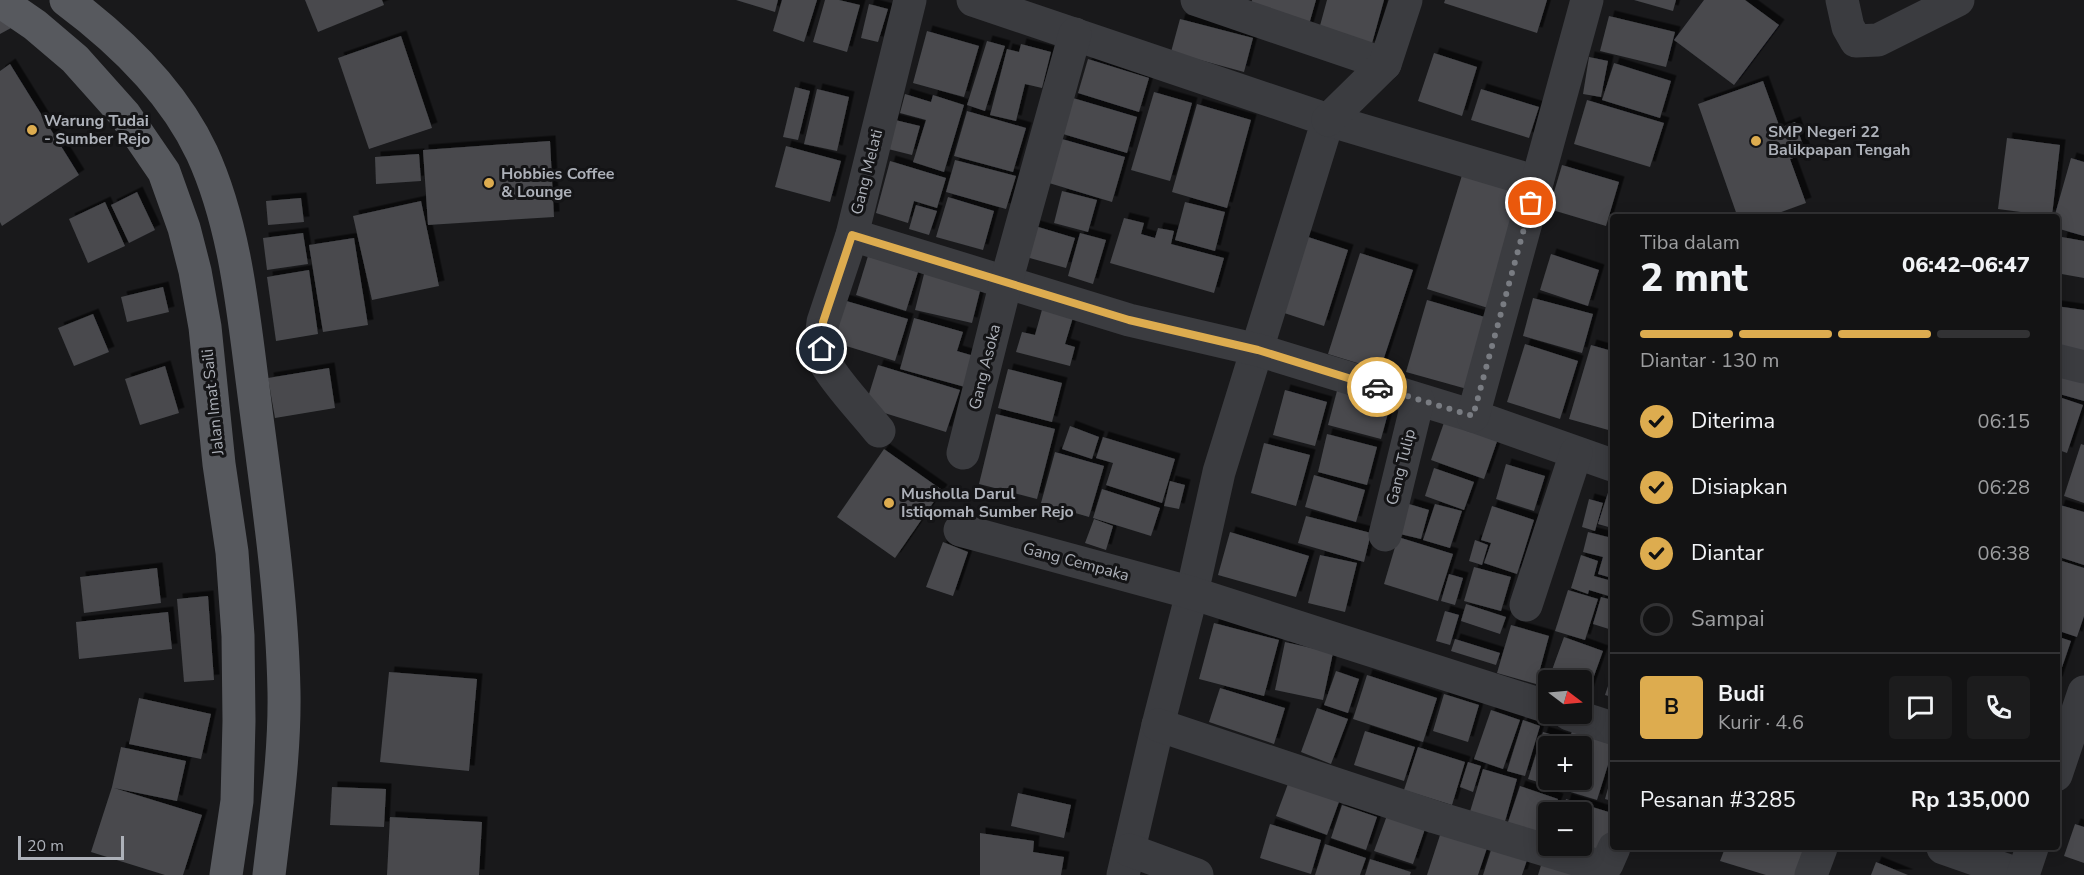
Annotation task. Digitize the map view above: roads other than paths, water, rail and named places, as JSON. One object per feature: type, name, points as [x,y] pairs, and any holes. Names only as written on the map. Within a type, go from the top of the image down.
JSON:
[{"type":"main road","name":"Jalan Imat Saili","points":[[0,1],[35,25],[75,59],[125,115],[164,172],[184,228],[195,271],[205,327],[219,464],[232,552],[238,636],[237,801],[226,875]]},
{"type":"main road","points":[[82,5],[136,60],[178,109],[202,154],[219,198],[238,277],[280,603],[284,694],[269,875]]},
{"type":"street","name":"Gang Melati","points":[[879,431],[826,363],[822,349],[823,322],[852,235],[910,0]]},
{"type":"street","points":[[973,0],[1038,10],[1075,34],[1328,120],[1537,182]]},
{"type":"street","points":[[1197,875],[1126,863],[1158,725],[1192,593],[1219,472],[1328,120],[1385,64],[1406,0]]},
{"type":"street","points":[[1473,416],[1587,0]]},
{"type":"street","points":[[1842,0],[1848,27],[1856,41],[1878,40],[1958,0]]},
{"type":"street","points":[[1210,2],[1385,64]]},
{"type":"street","name":"Gang Asoka","points":[[963,453],[1006,282],[1075,34]]},
{"type":"street","points":[[852,235],[1129,320],[1258,350],[1473,416],[1610,464]]},
{"type":"street","points":[[2060,361],[2084,367]]},
{"type":"street","name":"Gang Tulip","points":[[1385,535],[1418,400]]},
{"type":"street","points":[[1526,605],[1576,453]]},
{"type":"street","name":"Gang Cempaka","points":[[960,530],[1192,593],[1538,704]]},
{"type":"street","points":[[2060,763],[2084,692]]},
{"type":"street","points":[[1592,721],[1610,727]]},
{"type":"street","points":[[1158,725],[1435,817],[1600,867],[1606,866],[1613,850]]},
{"type":"street","points":[[1811,875],[1820,850]]},
{"type":"street","points":[[1949,850],[2022,875],[2031,850]]},
{"type":"place","name":"Warung Tudai - Sumber Rejo","points":[[32,130]]},
{"type":"place","name":"SMP Negeri 22 Balikpapan Tengah","points":[[1756,141]]},
{"type":"place","name":"Hobbies Coffee & Lounge","points":[[489,183]]},
{"type":"place","name":"Musholla Darul Istiqomah Sumber Rejo","points":[[889,503]]}]
